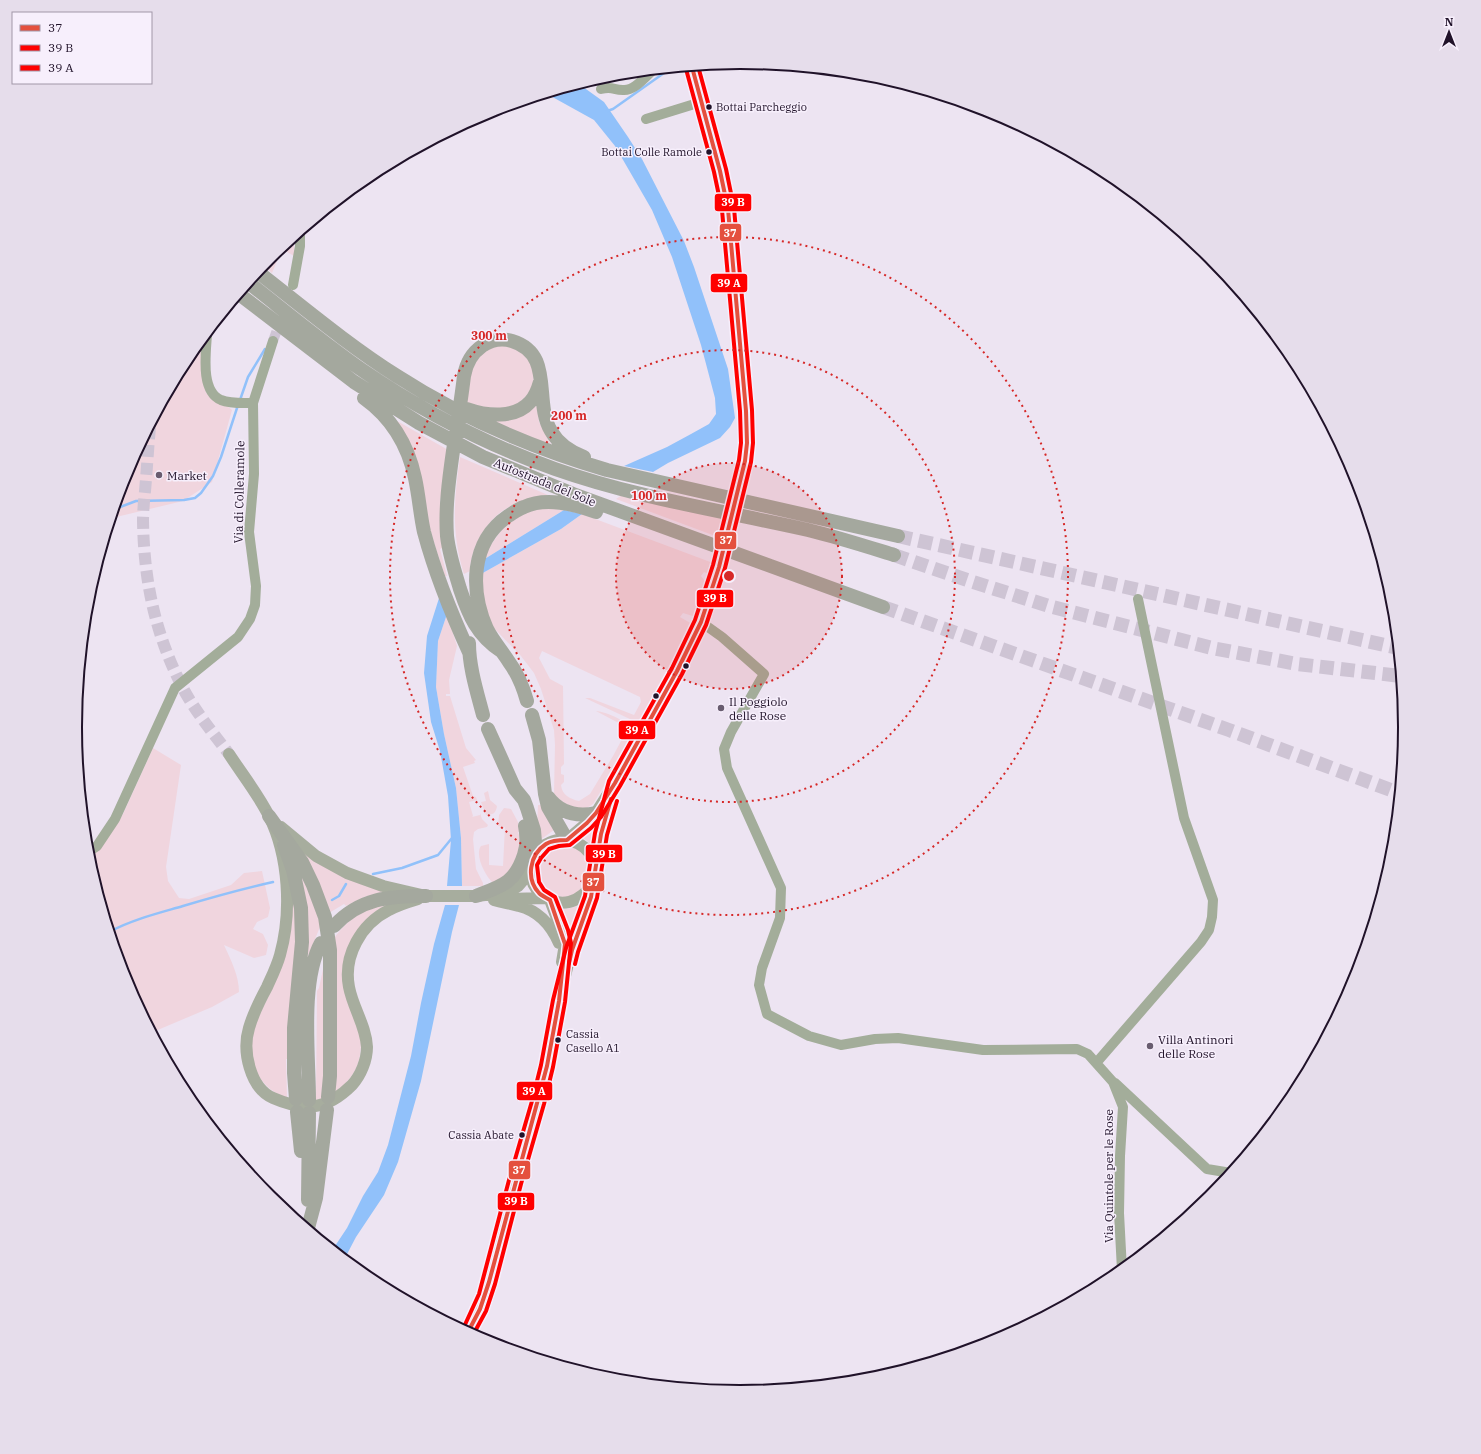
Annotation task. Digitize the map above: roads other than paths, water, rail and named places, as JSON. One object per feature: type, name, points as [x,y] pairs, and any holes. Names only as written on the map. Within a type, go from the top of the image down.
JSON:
[{"type":"highway","points":[[262,275],[371,359],[454,406],[527,443],[560,456],[667,482],[688,485],[721,497],[898,536]]},
{"type":"highway","name":"Autostrada del Sole","points":[[253,285],[360,368],[417,405],[451,424],[522,456],[582,478],[642,494],[837,538],[894,555]]},
{"type":"highway","name":"Autostrada del Sole","points":[[243,297],[354,382],[389,405],[462,446],[510,469],[573,494],[604,510],[709,544],[883,607]]},
{"type":"highway","points":[[240,301],[268,328],[324,371],[377,408],[398,433],[410,457],[424,532],[442,586],[469,652],[483,715]]},
{"type":"highway","points":[[469,652],[471,625],[455,571],[448,538],[447,504],[464,376],[469,360],[476,351],[485,344],[496,340],[508,340],[523,346],[536,360],[541,378],[544,414],[555,437],[569,450],[608,468]]},
{"type":"highway","points":[[467,412],[486,414],[506,414],[515,412],[532,401],[541,378]]},
{"type":"highway","points":[[527,701],[517,675],[501,651],[485,622],[475,578],[479,554],[493,530],[514,512],[525,506],[542,503],[558,503],[604,510]]},
{"type":"highway","points":[[471,625],[485,639],[501,651]]},
{"type":"highway","points":[[532,715],[541,752],[545,794],[548,807],[568,840]]},
{"type":"highway","points":[[488,729],[515,789],[524,800],[535,836],[536,854]]},
{"type":"highway","points":[[476,896],[507,882],[516,873],[520,865],[526,843],[526,831],[517,802],[515,789]]},
{"type":"highway","points":[[545,794],[558,808],[567,812],[577,815],[596,814]]},
{"type":"highway","points":[[269,816],[302,862],[329,922],[326,947],[330,1055],[330,1102],[316,1198],[307,1222]]},
{"type":"highway","points":[[269,816],[287,851],[293,870],[301,908],[302,942],[294,1028],[294,1073],[299,1105],[308,1208],[306,1222]]},
{"type":"highway","points":[[329,922],[341,918],[374,900],[399,896],[426,896]]},
{"type":"highway","points":[[299,1105],[310,976],[313,960],[326,947]]},
{"type":"main road","points":[[568,840],[596,814],[616,783],[677,671],[701,622],[719,567],[745,461],[747,443],[746,404],[730,219],[720,171],[693,70]]},
{"type":"main road","points":[[230,754],[269,816],[282,851],[287,883],[285,930],[280,954],[248,1029],[247,1044],[253,1076],[260,1088],[271,1097],[299,1105],[296,1106],[326,1104],[355,1082],[362,1072],[367,1048],[366,1036],[349,988],[348,970],[353,949],[365,928],[376,918],[388,910],[426,896]]},
{"type":"main road","points":[[471,1327],[480,1309],[489,1282],[515,1182],[542,1089],[559,1001],[572,950],[591,897],[601,834],[616,783]]},
{"type":"main road","points":[[269,816],[316,856],[347,873],[383,886],[426,896],[476,896],[496,894],[512,890],[518,886],[531,871]]},
{"type":"main road","points":[[559,1001],[564,944],[562,932],[547,899],[534,886],[531,871],[532,864],[536,854],[546,844],[558,840],[568,840],[578,843],[587,850],[593,859],[595,870]]},
{"type":"main road","points":[[494,900],[547,899],[560,903],[570,903],[579,899],[587,892],[593,883]]},
{"type":"main road","points":[[476,896],[502,903],[518,905],[532,910],[544,920],[553,931],[563,956]]},
{"type":"street","points":[[601,89],[610,87],[626,91],[633,88],[646,76]]},
{"type":"street","points":[[646,119],[702,102]]},
{"type":"street","points":[[293,285],[299,253],[300,239]]},
{"type":"street","name":"Via di Colleramole","points":[[94,848],[97,846],[115,819],[175,688],[238,637],[250,619],[255,605],[256,586],[249,532],[254,474],[252,403],[273,341]]},
{"type":"street","points":[[207,342],[206,378],[210,391],[220,400],[232,403],[252,403]]},
{"type":"street","points":[[1096,1062],[1201,942],[1208,930],[1212,917],[1213,900],[1184,818],[1138,599]]},
{"type":"street","name":"Via Quintole per le Rose","points":[[701,622],[722,637],[764,674],[731,732],[724,749],[727,768],[781,888],[780,918],[762,968],[759,985],[767,1014],[809,1036],[841,1045],[875,1039],[898,1038],[983,1050],[1077,1049],[1088,1054],[1113,1082],[1123,1107],[1119,1213],[1122,1263]]},
{"type":"street","points":[[1113,1082],[1207,1169],[1225,1172]]},
{"type":"water","points":[[584,88],[604,102],[628,137],[642,159],[684,241],[728,369],[735,418],[730,427],[720,438],[668,463],[653,472],[624,466],[667,447],[709,424],[716,414],[715,398],[701,345],[672,257],[652,210],[615,146],[594,120],[552,97]]},
{"type":"water","points":[[564,510],[582,514],[561,529],[481,574],[483,560]]},
{"type":"water","points":[[440,595],[447,614],[438,641],[436,687],[444,734],[456,788],[461,838],[462,886],[447,886],[451,840],[448,796],[440,751],[431,722],[424,673],[427,636]]},
{"type":"water","points":[[445,905],[459,905],[421,1081],[398,1162],[384,1195],[356,1237],[347,1254],[335,1245],[347,1228],[363,1196],[378,1172],[388,1145],[411,1056],[434,944]]},
{"type":"waterway","points":[[607,111],[613,109],[662,74]]},
{"type":"waterway","points":[[240,400],[248,377],[265,349]]},
{"type":"waterway","points":[[120,507],[136,501],[184,500],[195,498],[201,493],[213,476],[221,457],[238,405]]},
{"type":"waterway","points":[[373,874],[402,868],[438,855],[452,838]]},
{"type":"waterway","points":[[114,930],[156,914],[228,893],[273,882]]},
{"type":"waterway","points":[[332,900],[339,896],[346,884]]},
{"type":"tunnel","points":[[273,341],[281,319]]},
{"type":"tunnel","points":[[149,438],[143,521],[144,544],[149,588],[159,631],[166,651],[185,692],[229,754]]},
{"type":"tunnel","points":[[898,536],[1394,647]]},
{"type":"tunnel","points":[[894,555],[1049,606],[1212,648],[1297,664],[1396,675]]},
{"type":"tunnel","points":[[883,607],[1229,730],[1395,792]]},
{"type":"place","name":"Bottai Parcheggio","points":[[709,107]]},
{"type":"place","name":"Bottai Colle Ramole","points":[[709,152]]},
{"type":"place","name":"Market","points":[[159,475]]},
{"type":"place","name":"Il Poggiolo delle Rose","points":[[721,708]]},
{"type":"place","name":"Cassia Casello A1","points":[[558,1040]]},
{"type":"place","name":"Villa Antinori delle Rose","points":[[1150,1046]]},
{"type":"place","name":"Cassia Abate","points":[[522,1135]]}]
